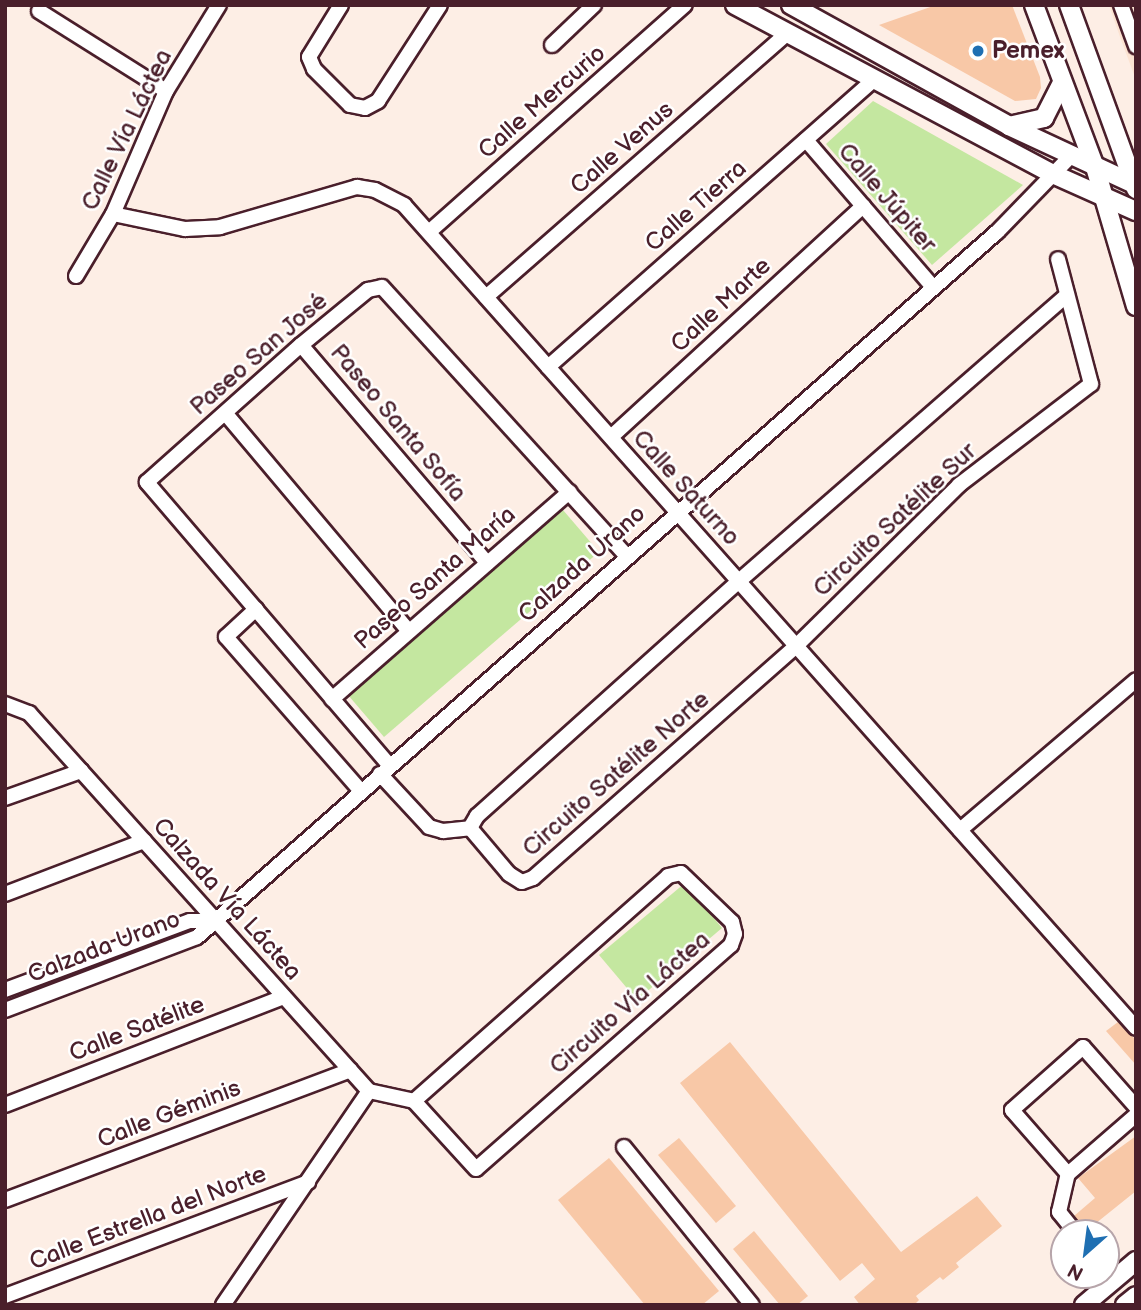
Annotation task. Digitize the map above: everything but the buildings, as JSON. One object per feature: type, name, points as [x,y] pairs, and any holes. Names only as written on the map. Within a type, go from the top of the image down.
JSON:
[{"type":"main road","points":[[735,5],[1055,175],[1136,211]]},
{"type":"main road","points":[[791,5],[1009,126],[1135,187]]},
{"type":"main road","points":[[1034,5],[1096,167],[1136,306]]},
{"type":"main road","points":[[1069,5],[1135,187]]},
{"type":"main road","points":[[1009,126],[1044,118],[1062,83]]},
{"type":"main road","points":[[1120,1270],[1136,1261]]},
{"type":"main road","points":[[1084,1305],[1098,1289]]},
{"type":"main road","points":[[1125,1305],[1136,1296]]},
{"type":"street","name":"Calle Vía Láctea","points":[[76,276],[113,214],[166,91],[219,5]]},
{"type":"street","points":[[341,5],[309,57],[314,69],[350,105],[365,108],[378,101],[440,5]]},
{"type":"street","points":[[552,45],[594,5]]},
{"type":"street","name":"Calle Mercurio","points":[[429,232],[685,5]]},
{"type":"street","points":[[1121,5],[1136,46]]},
{"type":"street","points":[[39,10],[166,91]]},
{"type":"street","name":"Calle Venus","points":[[486,297],[788,33]]},
{"type":"street","name":"Calle Tierra","points":[[548,367],[874,80]]},
{"type":"street","name":"Calle Júpiter","points":[[806,140],[933,286]]},
{"type":"street","name":"Calzada Urano","points":[[5,1010],[197,937],[933,286],[1055,175],[1070,156]]},
{"type":"street","name":"Calle Saturno","points":[[113,214],[185,229],[220,227],[357,187],[375,190],[404,205],[1136,1028]]},
{"type":"street","name":"Calle Marte","points":[[611,438],[863,206]]},
{"type":"street","name":"Circuito Satélite Sur","points":[[795,647],[958,485],[1091,384],[1058,259]]},
{"type":"street","name":"Paseo San José","points":[[385,770],[364,735],[147,482],[301,345],[368,290],[382,286],[626,555]]},
{"type":"street","points":[[385,770],[429,827],[443,831],[471,828],[477,816],[738,581],[1067,295]]},
{"type":"street","name":"Paseo Santa Sofía","points":[[301,345],[487,563]]},
{"type":"street","points":[[226,414],[410,631]]},
{"type":"street","name":"Paseo Santa María","points":[[332,699],[569,492]]},
{"type":"street","points":[[256,609],[226,637],[361,791]]},
{"type":"street","name":"Circuito Satélite Norte","points":[[471,828],[509,874],[522,882],[533,878],[795,647]]},
{"type":"street","points":[[960,830],[1021,773],[1136,680]]},
{"type":"street","name":"Calzada Vía Láctea","points":[[11,704],[81,771],[369,1091]]},
{"type":"street","points":[[5,798],[81,771]]},
{"type":"street","points":[[5,894],[144,841]]},
{"type":"street","name":"Circuito Vía Láctea","points":[[681,873],[692,880],[732,922],[735,934],[731,945],[475,1169],[414,1101],[668,876],[681,873]]},
{"type":"street","name":"Calzada Urano","points":[[5,990],[190,922],[216,920]]},
{"type":"street","name":"Calle Satélite","points":[[5,1104],[284,997]]},
{"type":"street","points":[[1068,1174],[1012,1110],[1083,1047],[1136,1107]]},
{"type":"street","name":"Calle Géminis","points":[[5,1200],[350,1070]]},
{"type":"street","points":[[223,1305],[369,1091],[414,1101]]},
{"type":"street","points":[[1065,1219],[1059,1212],[1068,1174],[1136,1115]]},
{"type":"street","points":[[624,1147],[752,1305]]},
{"type":"street","name":"Calle Estrella del Norte","points":[[5,1296],[308,1182]]},
{"type":"shaded area","points":[[1109,5],[1136,5],[1136,80],[1120,37]]},
{"type":"green space","points":[[873,101],[1023,185],[932,265],[826,144]]},
{"type":"green space","points":[[563,510],[599,552],[384,737],[348,695]]},
{"type":"green space","points":[[685,883],[722,928],[637,1000],[599,955]]},
{"type":"place","name":"Pemex","points":[[978,51]]}]
